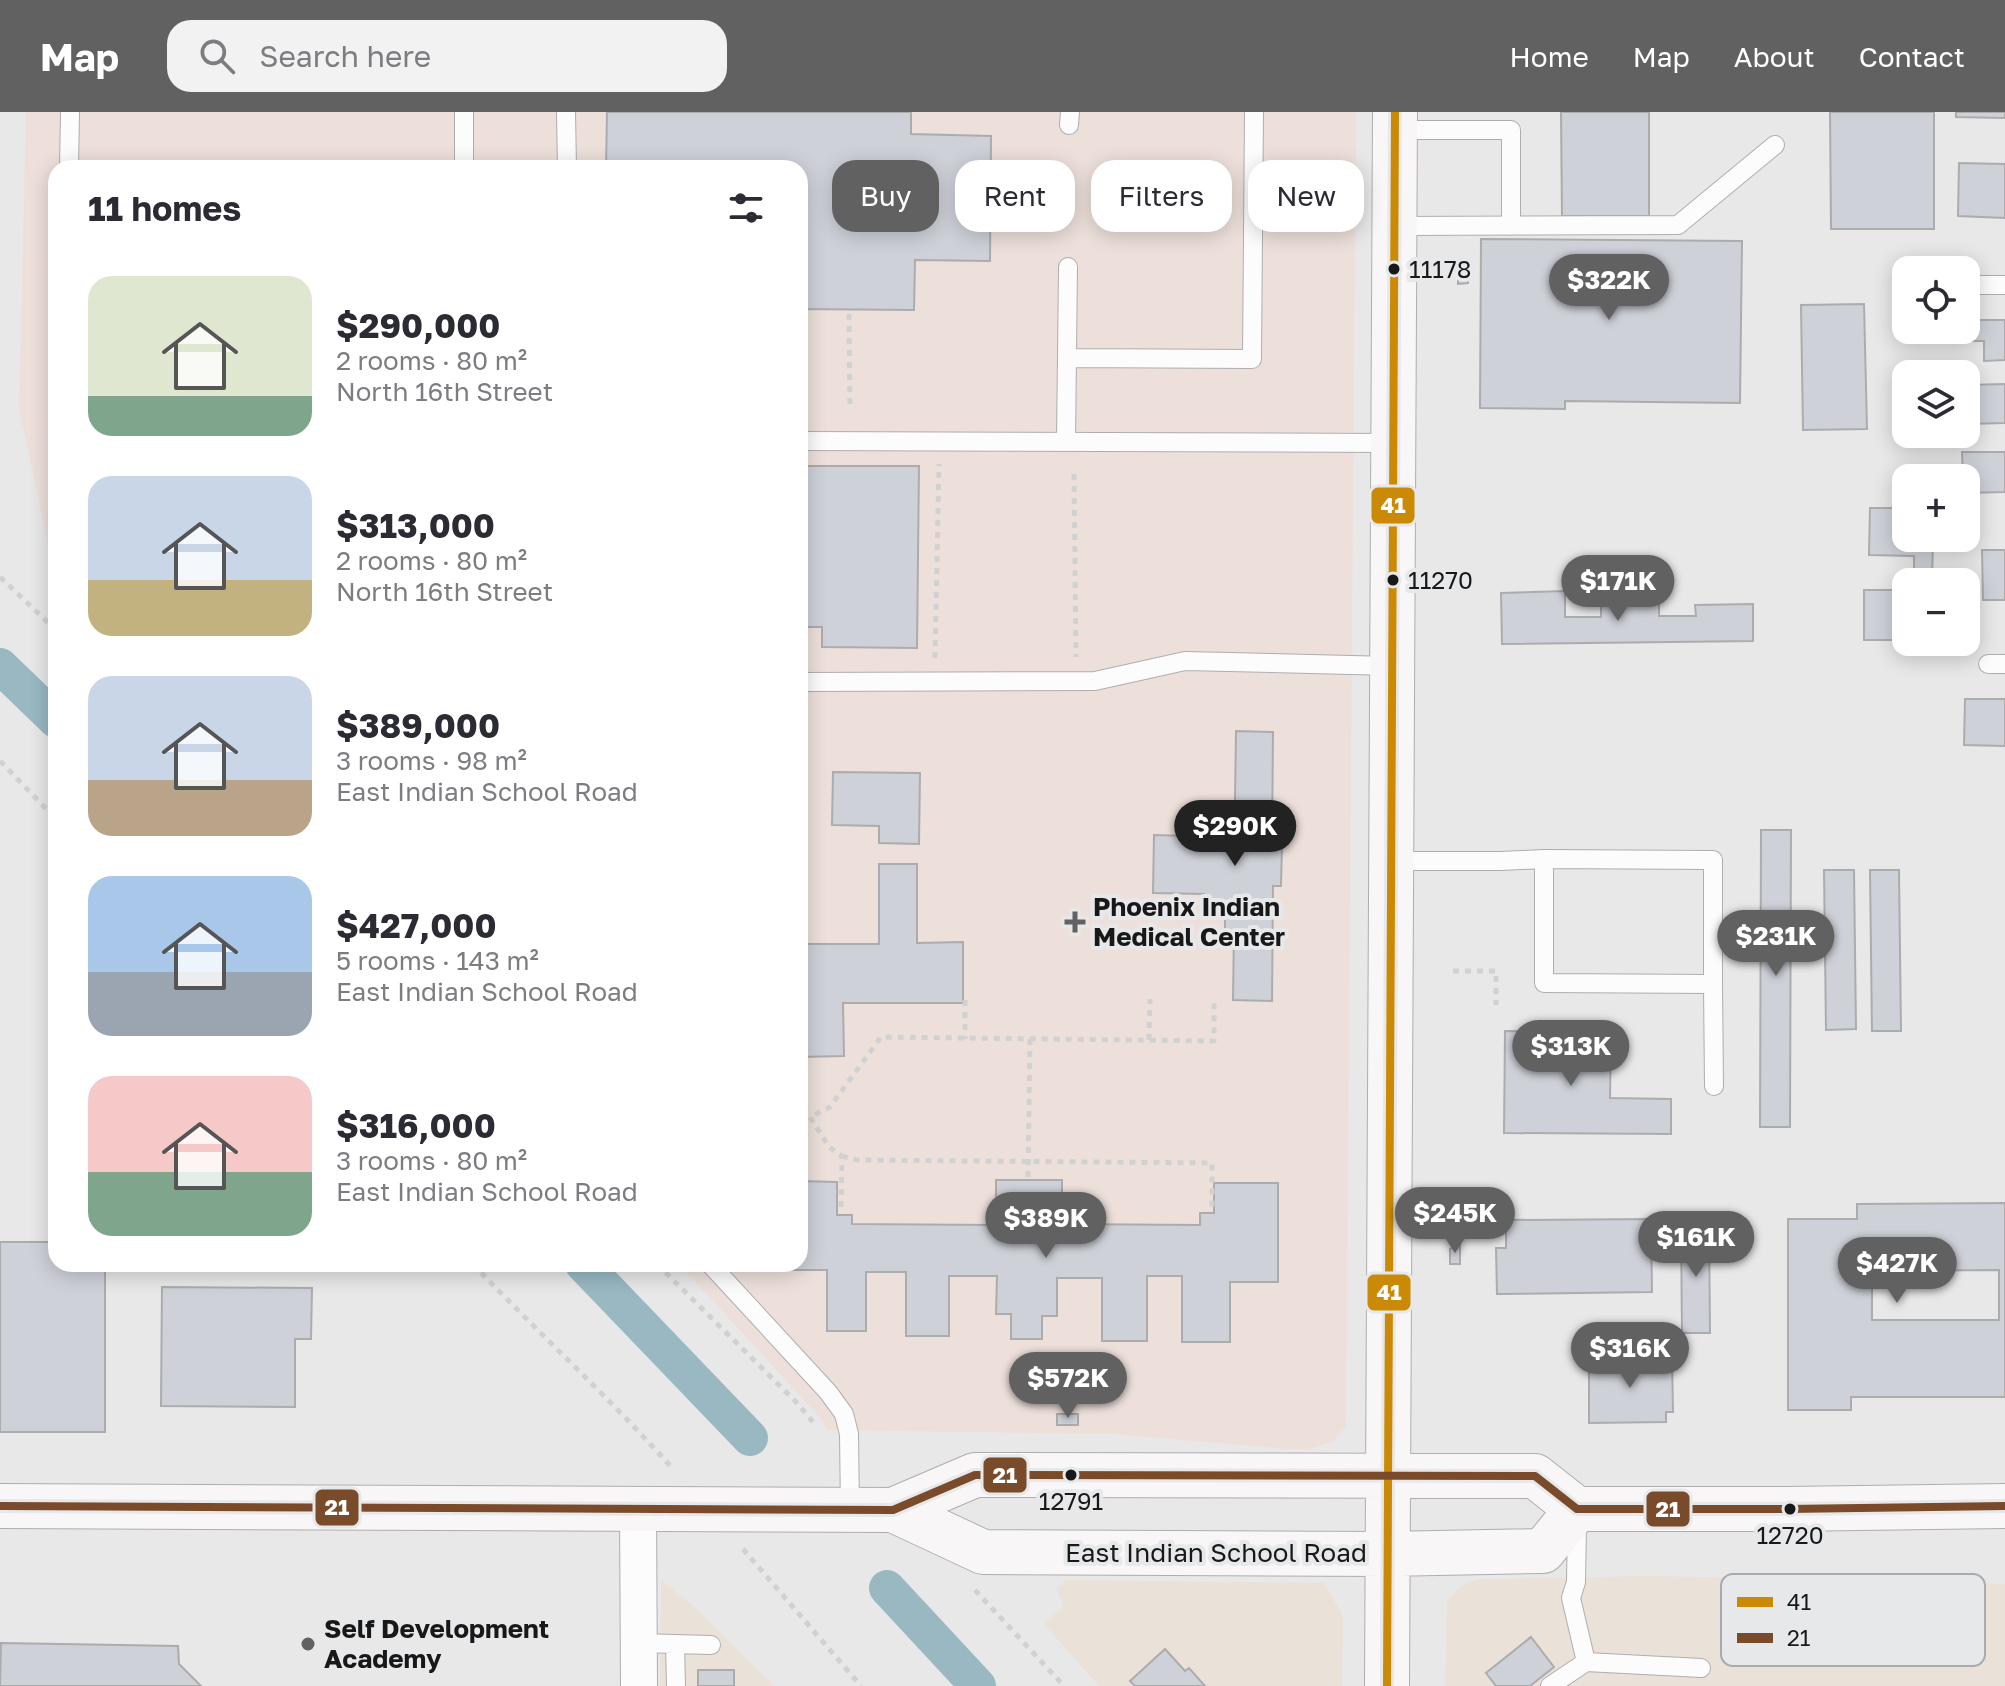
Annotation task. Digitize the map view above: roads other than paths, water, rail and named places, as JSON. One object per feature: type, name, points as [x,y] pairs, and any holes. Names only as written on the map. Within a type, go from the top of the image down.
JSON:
[{"type":"main road","points":[[1387,1686],[1395,121]]},
{"type":"main road","name":"East Indian School Road","points":[[0,1506],[893,1510],[975,1475],[1387,1475],[1535,1476],[1577,1509],[1543,1551],[1387,1554],[983,1552],[893,1510]]},
{"type":"main road","points":[[1577,1509],[2005,1506]]},
{"type":"street","points":[[638,1509],[639,1686]]},
{"type":"lane","points":[[69,160],[70,112]]},
{"type":"lane","points":[[464,112],[464,160]]},
{"type":"lane","points":[[566,112],[567,160]]},
{"type":"lane","points":[[1067,358],[1252,359],[1254,112]]},
{"type":"lane","points":[[1395,121],[1511,130],[1511,226]]},
{"type":"lane","points":[[1394,226],[1678,225],[1775,145]]},
{"type":"lane","points":[[1066,442],[1068,267]]},
{"type":"lane","points":[[1980,285],[2005,285]]},
{"type":"lane","points":[[808,441],[1393,443]]},
{"type":"lane","points":[[808,682],[1095,681],[1185,661],[1392,666]]},
{"type":"lane","points":[[1544,859],[1544,983],[1713,984]]},
{"type":"lane","points":[[1390,861],[1713,860],[1714,1086]]},
{"type":"lane","points":[[720,1272],[844,1414],[849,1434],[850,1510]]},
{"type":"lane","points":[[1577,1509],[1576,1582],[1571,1598],[1586,1662]]},
{"type":"lane","points":[[639,1643],[711,1645]]},
{"type":"lane","points":[[675,1644],[676,1686]]},
{"type":"lane","points":[[1550,1686],[1586,1662],[1701,1668]]},
{"type":"waterway","points":[[0,666],[48,712]]},
{"type":"waterway","points":[[591,1272],[750,1438]]},
{"type":"waterway","points":[[887,1588],[978,1686]]},
{"type":"place","name":"11178","points":[[1394,269]]},
{"type":"place","name":"11270","points":[[1393,580]]},
{"type":"place","name":"Phoenix Indian Medical Center","points":[[1075,922]]},
{"type":"place","name":"12791","points":[[1071,1475]]},
{"type":"place","name":"12720","points":[[1790,1509]]},
{"type":"place","name":"Self Development Academy","points":[[308,1644]]}]
